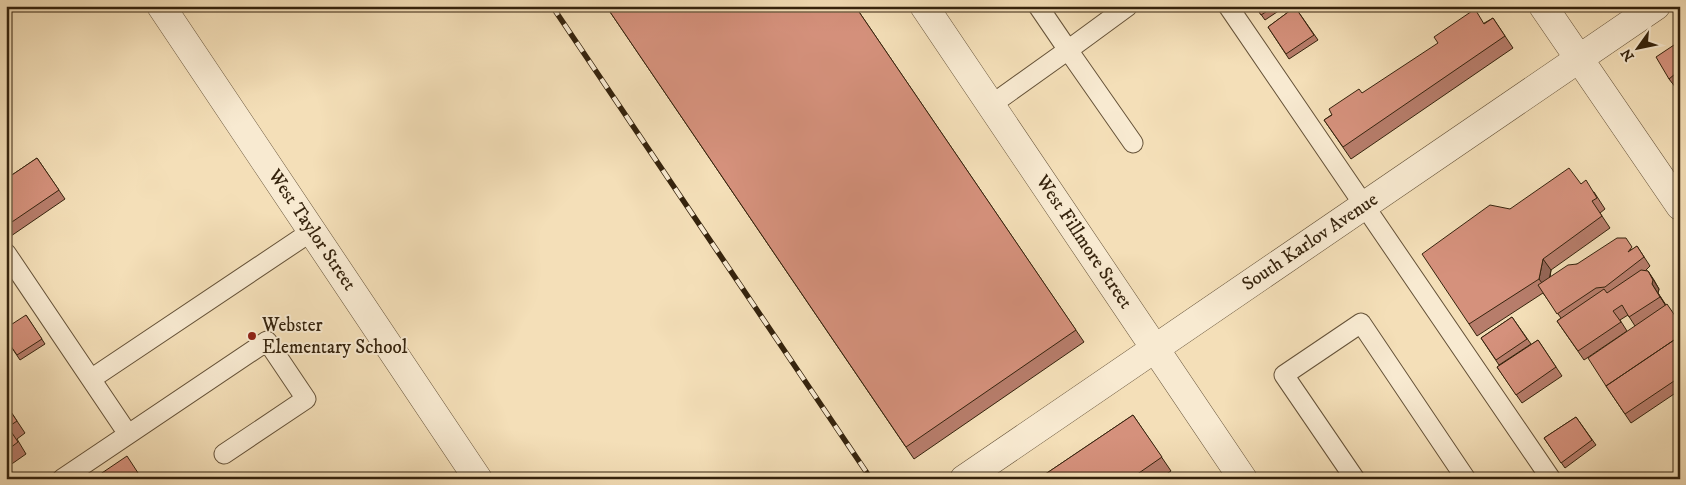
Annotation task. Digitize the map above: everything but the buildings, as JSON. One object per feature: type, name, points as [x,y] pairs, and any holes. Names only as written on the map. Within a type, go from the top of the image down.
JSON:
[{"type":"street","name":"West Taylor Street","points":[[161,6],[478,479]]},
{"type":"street","name":"West Fillmore Street","points":[[924,6],[1156,347],[1243,479]]},
{"type":"street","points":[[1544,6],[1680,206]]},
{"type":"street","name":"South Karlov Avenue","points":[[964,479],[1656,6]]},
{"type":"lane","points":[[1038,6],[1133,143]]},
{"type":"lane","points":[[992,105],[1128,6]]},
{"type":"lane","points":[[1228,6],[1551,479]]},
{"type":"lane","points":[[91,379],[312,231]]},
{"type":"lane","points":[[6,253],[128,434]]},
{"type":"lane","points":[[1355,479],[1284,375],[1361,323],[1466,479]]},
{"type":"lane","points":[[62,479],[267,341],[306,399],[224,454]]},
{"type":"railway","points":[[552,6],[871,479]]},
{"type":"place","name":"Webster Elementary School","points":[[252,336]]}]
